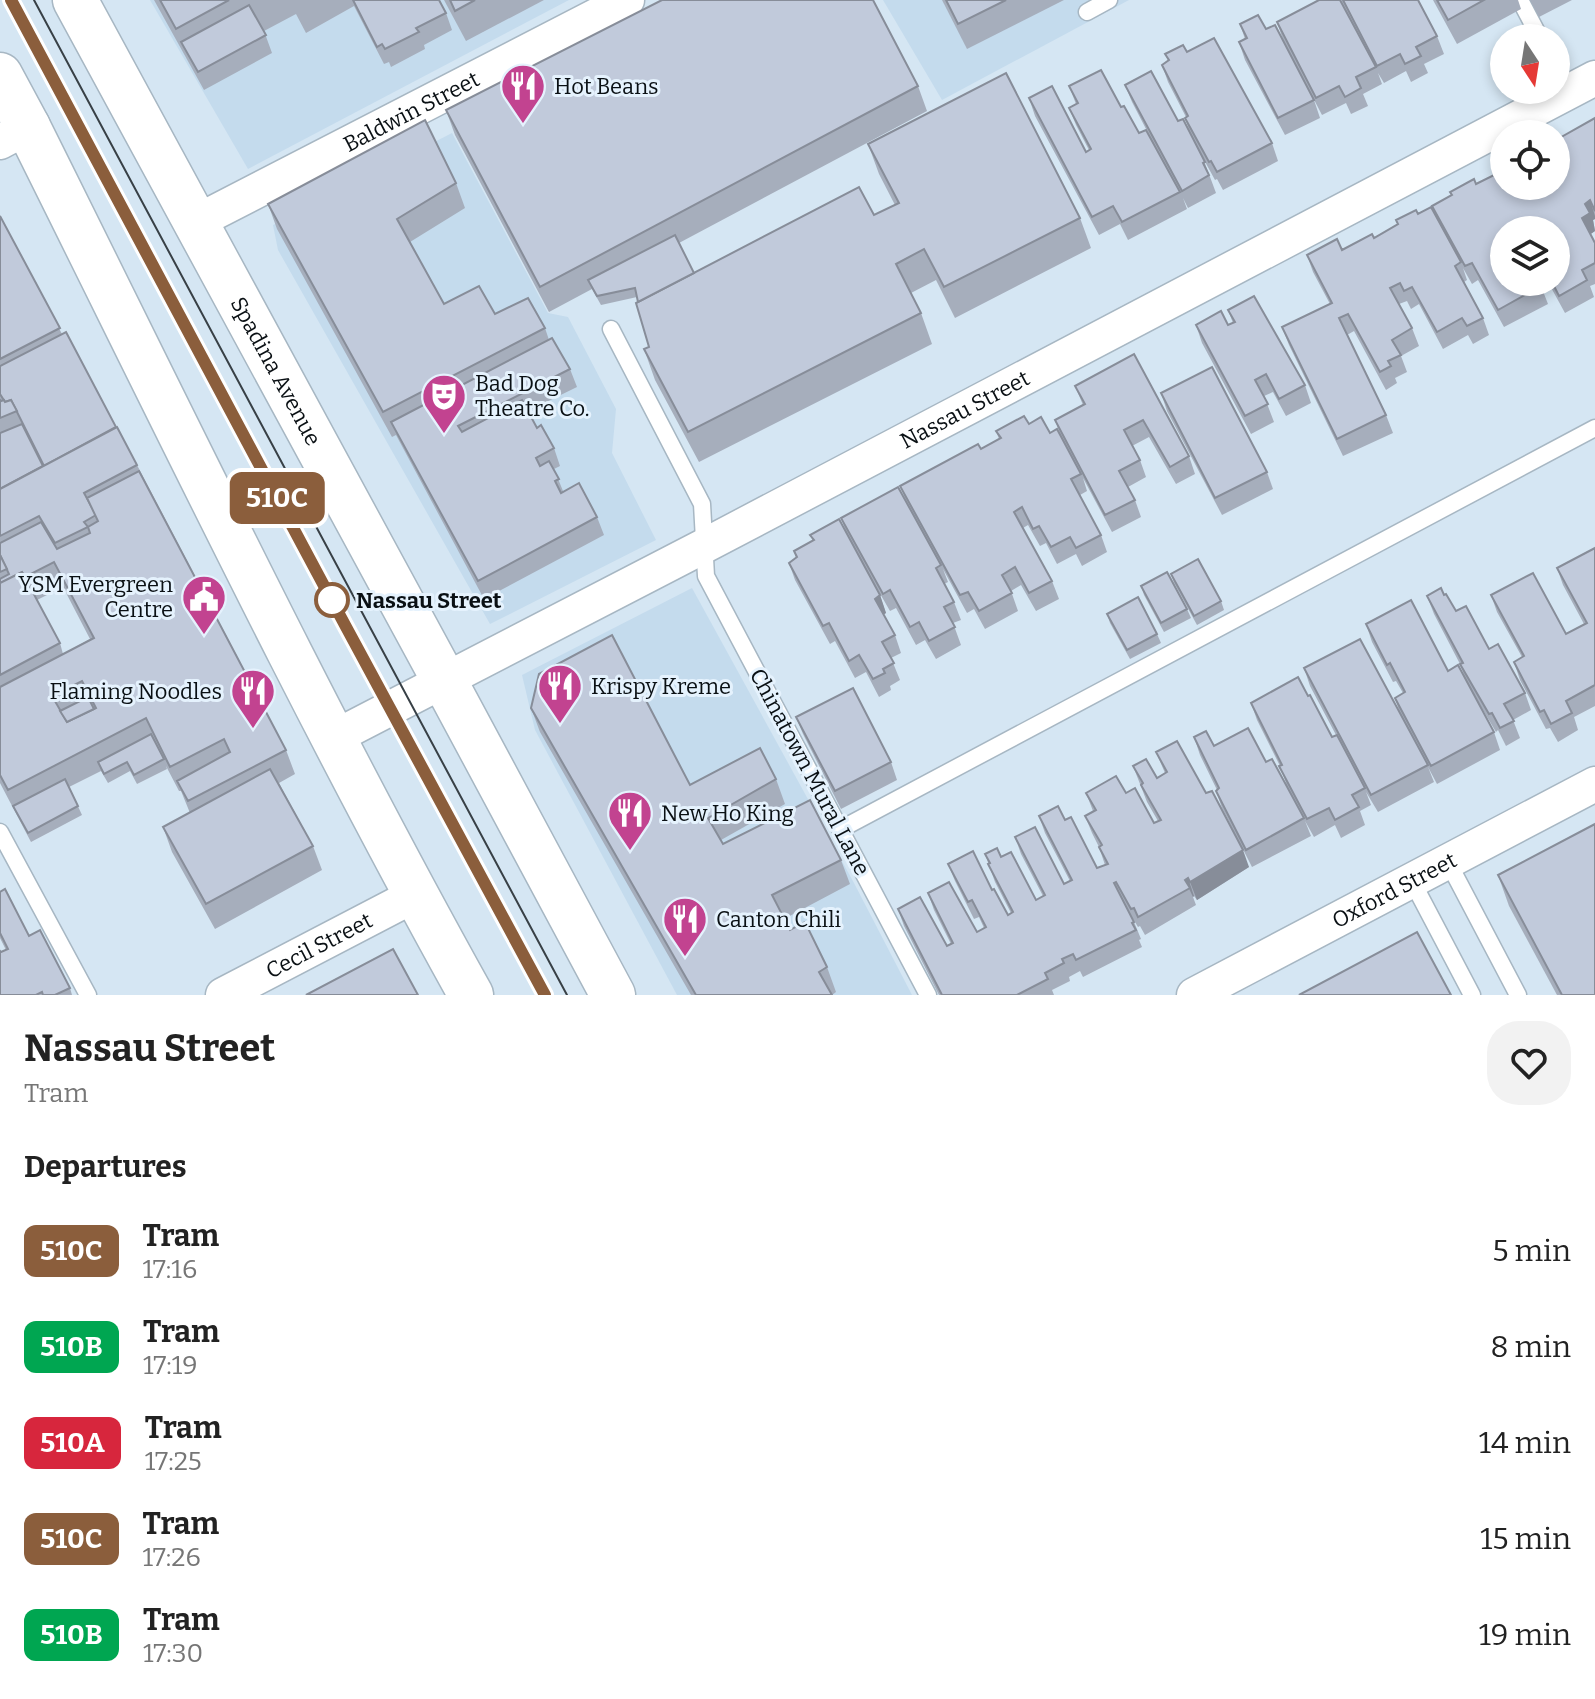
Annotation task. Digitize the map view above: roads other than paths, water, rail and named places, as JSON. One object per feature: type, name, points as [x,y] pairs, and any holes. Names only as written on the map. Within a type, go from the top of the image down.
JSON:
[{"type":"main road","name":"Spadina Avenue","points":[[75,0],[613,995]]},
{"type":"main road","points":[[0,75],[14,135],[415,895],[471,995]]},
{"type":"street","name":"Baldwin Street","points":[[196,222],[627,0]]},
{"type":"street","name":"Nassau Street","points":[[333,738],[704,546],[1573,79]]},
{"type":"street","name":"Oxford Street","points":[[1194,995],[1595,784]]},
{"type":"street","name":"Cecil Street","points":[[223,995],[415,895]]},
{"type":"lane","points":[[1087,12],[1109,0]]},
{"type":"lane","points":[[1520,0],[1533,24]]},
{"type":"lane","name":"Chinatown Mural Lane","points":[[611,329],[702,504],[706,576],[928,995]]},
{"type":"lane","points":[[841,829],[1595,428]]},
{"type":"lane","points":[[0,832],[88,995]]},
{"type":"lane","points":[[1448,862],[1518,995]]},
{"type":"lane","points":[[1412,881],[1472,995]]},
{"type":"tram line","points":[[11,0],[545,995]]},
{"type":"tram line","name":"510C","points":[[11,0],[545,995]]},
{"type":"tram line","points":[[34,0],[567,995]]},
{"type":"place","name":"Hot Beans","points":[[523,125]]},
{"type":"place","name":"Bad Dog Theatre Co.","points":[[444,435]]},
{"type":"place","name":"Nassau Street","points":[[332,600]]},
{"type":"place","name":"YSM Evergreen Centre","points":[[204,636]]},
{"type":"place","name":"Krispy Kreme","points":[[560,725]]},
{"type":"place","name":"Flaming Noodles","points":[[253,730]]},
{"type":"place","name":"New Ho King","points":[[630,852]]},
{"type":"place","name":"Canton Chili","points":[[685,958]]}]
